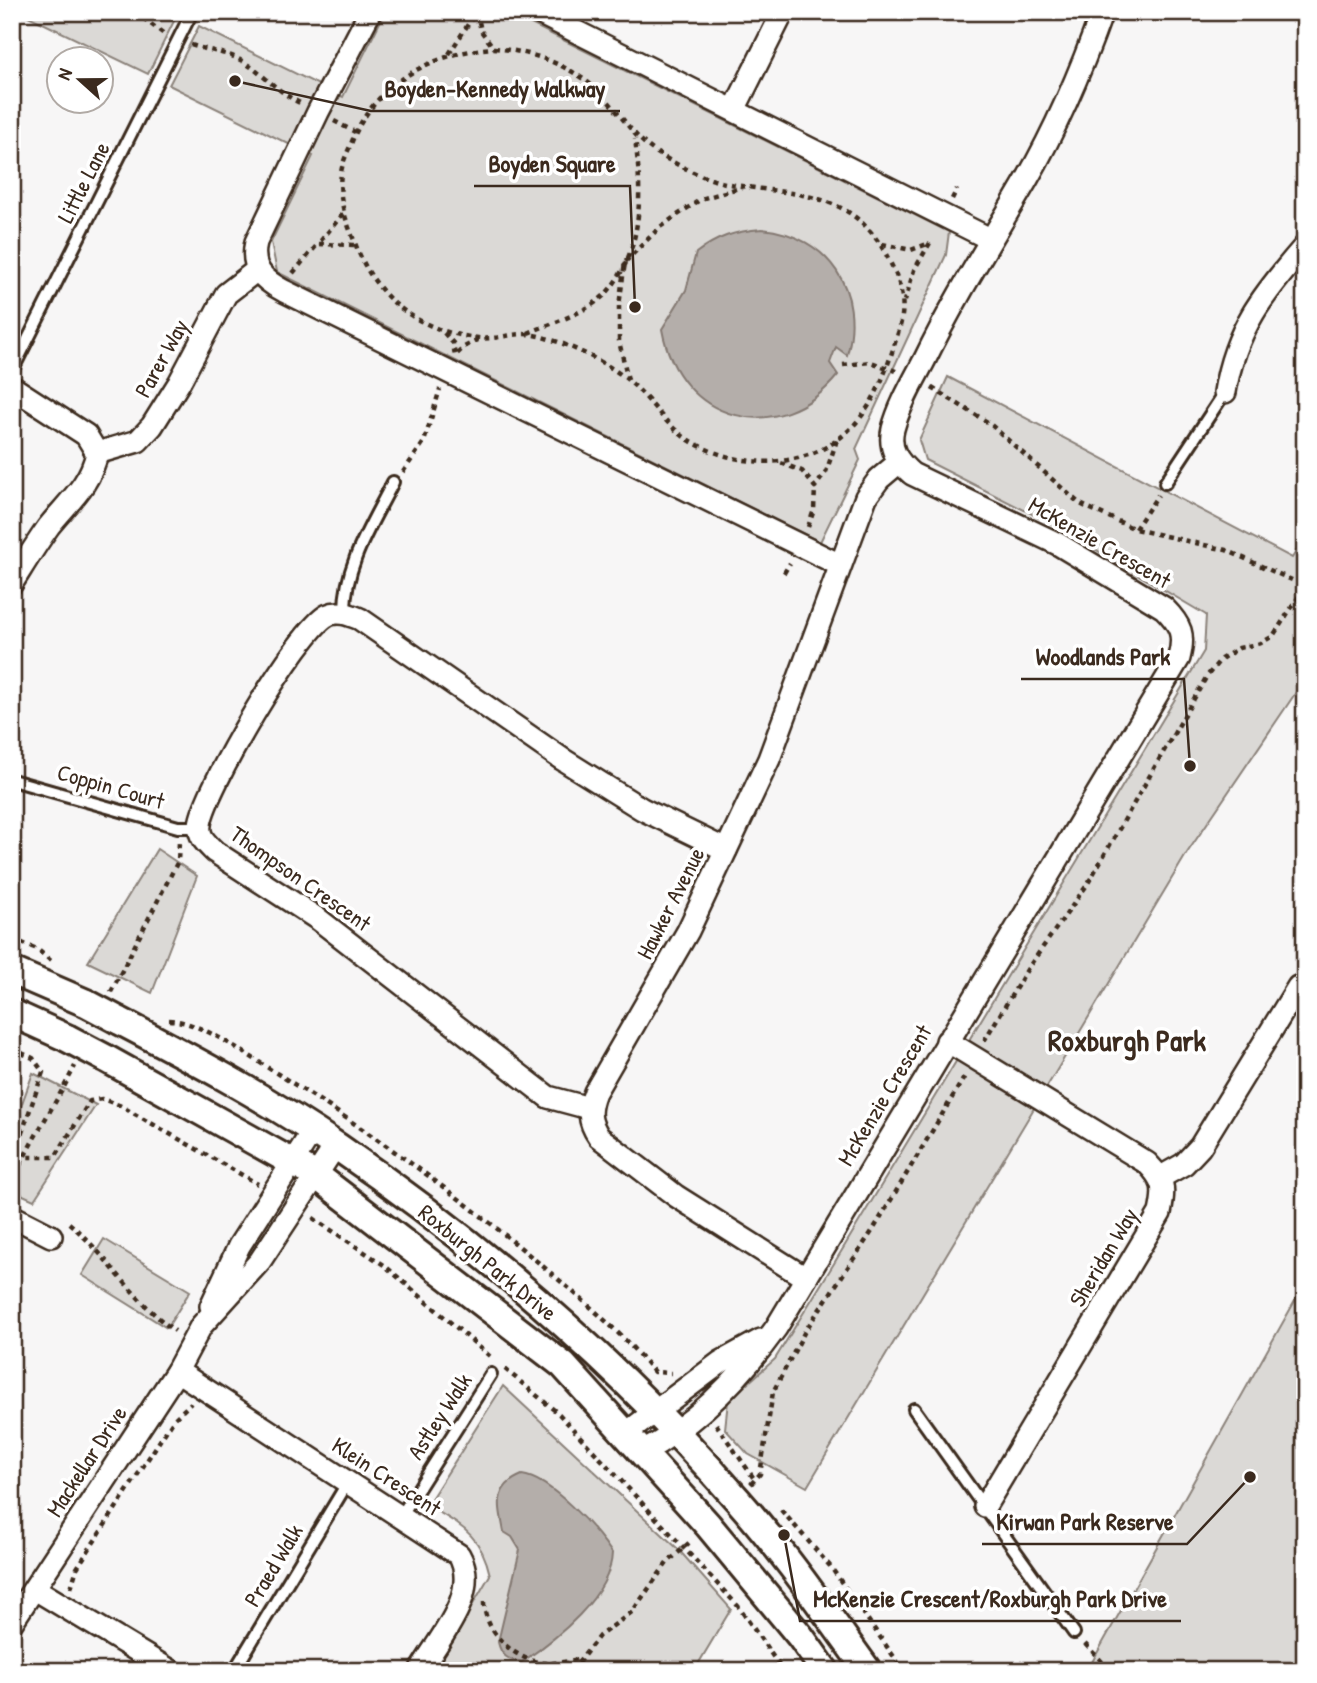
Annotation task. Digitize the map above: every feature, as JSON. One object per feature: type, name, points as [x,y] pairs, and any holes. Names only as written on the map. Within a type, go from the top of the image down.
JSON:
[{"type":"street","points":[[370,12],[318,112],[257,242],[257,270],[268,282],[284,291],[452,364],[840,565]]},
{"type":"street","points":[[537,12],[990,239]]},
{"type":"street","points":[[734,110],[783,12]]},
{"type":"street","points":[[898,463],[892,449],[893,430],[914,380],[1056,124],[1083,66],[1102,12]]},
{"type":"street","points":[[1225,393],[1230,360],[1242,329],[1277,276],[1305,246]]},
{"type":"street","name":"Parer Way","points":[[97,453],[138,441],[152,426],[179,383],[226,294],[257,270]]},
{"type":"street","points":[[12,387],[86,435],[97,453],[93,471],[85,486],[49,527],[12,583]]},
{"type":"street","name":"Hawker Avenue","points":[[589,1108],[688,931],[769,759],[866,497],[879,479],[898,463]]},
{"type":"street","name":"McKenzie Crescent","points":[[633,1444],[676,1434],[735,1378],[776,1328],[804,1277],[1179,657],[1184,639],[1178,622],[1164,608],[1058,544],[912,474],[898,463]]},
{"type":"street","points":[[345,613],[360,619],[562,759],[642,808],[726,850]]},
{"type":"street","name":"Thompson Crescent","points":[[345,613],[329,614],[316,625],[261,702],[204,810],[199,827],[202,839],[215,852],[318,919],[548,1097],[589,1108]]},
{"type":"street","name":"Roxburgh Park Drive","points":[[12,971],[86,1003],[213,1070],[336,1145],[460,1235],[570,1330],[676,1434],[746,1489],[868,1671]]},
{"type":"street","points":[[947,1041],[1147,1163],[1161,1177],[1184,1164],[1200,1147],[1301,981]]},
{"type":"street","name":"Roxburgh Park Drive","points":[[12,1013],[67,1038],[317,1176],[563,1365],[708,1525],[800,1636],[825,1671]]},
{"type":"street","points":[[589,1108],[591,1124],[599,1137],[676,1196],[804,1277]]},
{"type":"street","name":"Mackellar Drive","points":[[12,1622],[177,1371],[239,1246],[312,1132]]},
{"type":"street","name":"Mackellar Drive","points":[[196,1334],[260,1261],[336,1145]]},
{"type":"street","name":"Sheridan Way","points":[[985,1506],[1160,1213],[1164,1194],[1161,1177]]},
{"type":"street","points":[[12,1216],[55,1227]]},
{"type":"street","name":"McKenzie Crescent","points":[[633,1444],[653,1411],[721,1362],[750,1348],[776,1328]]},
{"type":"street","name":"Klein Crescent","points":[[177,1371],[458,1555],[466,1572],[461,1602],[420,1671]]},
{"type":"street","points":[[35,1588],[171,1671]]},
{"type":"lane","name":"Little Lane","points":[[12,371],[192,12]]},
{"type":"lane","points":[[1166,483],[1225,393]]},
{"type":"lane","points":[[345,613],[344,587],[350,568],[393,482]]},
{"type":"lane","name":"Coppin Court","points":[[12,780],[178,827],[199,827]]},
{"type":"lane","name":"Astley Walk","points":[[401,1516],[491,1374]]},
{"type":"lane","points":[[914,1409],[1073,1633]]},
{"type":"lane","name":"Praed Walk","points":[[234,1671],[348,1482]]},
{"type":"path","points":[[135,12],[155,29],[178,41],[226,53],[246,63],[269,85],[355,132]]},
{"type":"path","points":[[477,12],[481,32],[494,48]]},
{"type":"path","points":[[449,54],[477,12]]},
{"type":"path","points":[[481,339],[443,332],[414,317],[391,300],[363,267],[343,214],[340,172],[355,132],[376,99],[404,77],[449,54],[494,48],[530,51],[567,68],[598,91],[635,138],[665,158],[697,173],[721,182],[808,194],[840,209],[868,228],[881,243],[905,301]]},
{"type":"path","points":[[629,380],[619,341],[619,306],[625,262],[640,216],[641,178],[635,138]]},
{"type":"path","points":[[393,482],[413,461],[424,442],[436,399],[452,364],[464,347],[481,339],[527,333],[575,314],[609,291],[625,262],[660,227],[701,199],[746,186]]},
{"type":"path","points":[[343,214],[318,244],[356,245]]},
{"type":"path","points":[[781,463],[811,456],[838,439],[864,416],[887,366],[901,327],[914,270],[930,243],[911,250],[881,243]]},
{"type":"path","points":[[443,332],[453,343],[452,364]]},
{"type":"path","points":[[527,333],[572,348],[629,380],[659,414],[694,443],[742,459],[781,463],[802,471],[814,487],[826,472],[838,439]]},
{"type":"path","points":[[746,1489],[760,1474],[773,1392],[805,1331],[873,1230],[965,1076],[972,1057],[1028,968],[1087,885],[1207,676],[1221,659],[1239,648],[1261,643],[1273,636],[1305,587],[1226,550],[1135,529],[1080,504],[967,407],[887,366],[871,362],[843,365]]},
{"type":"path","points":[[1135,529],[1166,483]]},
{"type":"path","points":[[12,1049],[33,1058],[43,1072],[15,1153],[23,1157],[55,1157],[90,1101],[102,1099],[130,1111],[274,1193]]},
{"type":"path","points":[[296,1207],[384,1265],[476,1346],[542,1398],[738,1606],[783,1671]]},
{"type":"path","points":[[55,1227],[90,1240],[148,1309],[196,1334]]},
{"type":"path","points":[[61,1605],[71,1587],[73,1574],[174,1419],[202,1387]]},
{"type":"path","points":[[710,1415],[746,1489]]},
{"type":"path","points":[[746,1489],[763,1489]]},
{"type":"path","points":[[780,1509],[830,1566],[904,1671]]},
{"type":"path","points":[[572,1671],[599,1636],[632,1612],[667,1563],[708,1525]]},
{"type":"path","points":[[484,1595],[486,1619],[511,1650],[534,1661],[546,1663],[579,1659]]},
{"type":"path","points":[[1073,1633],[1111,1671]]},
{"type":"path","points":[[546,1663],[558,1671]]},
{"type":"shaded area","points":[[27,12],[172,12],[177,15],[148,74],[116,59],[116,46],[90,46],[26,15]]},
{"type":"shaded area","points":[[385,12],[507,12],[949,232],[946,255],[856,449],[860,460],[820,542],[277,272],[271,242],[313,156],[169,85],[199,26],[343,97]]},
{"type":"shaded area","points":[[762,229],[786,234],[823,255],[846,289],[851,309],[851,331],[847,355],[836,347],[830,363],[838,375],[814,398],[788,412],[760,417],[734,415],[709,404],[688,386],[672,361],[662,329],[686,290],[696,253],[727,236]]},
{"type":"shaded area","points":[[948,377],[1292,558],[1305,537],[1305,679],[1187,853],[807,1487],[748,1454],[725,1429],[728,1401],[775,1359],[1204,651],[1206,615],[1056,526],[925,460],[919,440]]},
{"type":"shaded area","points":[[157,849],[197,876],[152,993],[88,962]]},
{"type":"shaded area","points":[[33,1073],[96,1105],[34,1200],[12,1190],[12,1131]]},
{"type":"shaded area","points":[[104,1239],[190,1291],[167,1328],[82,1275]]},
{"type":"shaded area","points":[[1305,1283],[1305,1671],[1087,1671]]},
{"type":"shaded area","points":[[503,1386],[678,1549],[731,1609],[694,1671],[434,1671],[490,1575],[481,1550],[468,1532],[427,1505]]},
{"type":"shaded area","points":[[522,1475],[546,1485],[572,1506],[612,1553],[609,1569],[592,1600],[565,1629],[522,1662],[506,1657],[498,1642],[520,1550],[512,1537],[504,1532],[500,1498],[506,1485]]},
{"type":"place","name":"Boyden-Kennedy Walkway","points":[[235,81]]},
{"type":"place","name":"Boyden Square","points":[[635,307]]},
{"type":"place","name":"Woodlands Park","points":[[1190,766]]},
{"type":"place","name":"Kirwan Park Reserve","points":[[1250,1477]]},
{"type":"place","name":"McKenzie Crescent/Roxburgh Park Drive","points":[[784,1535]]},
{"type":"district","name":"Roxburgh Park","points":[[1127,1040]]}]
